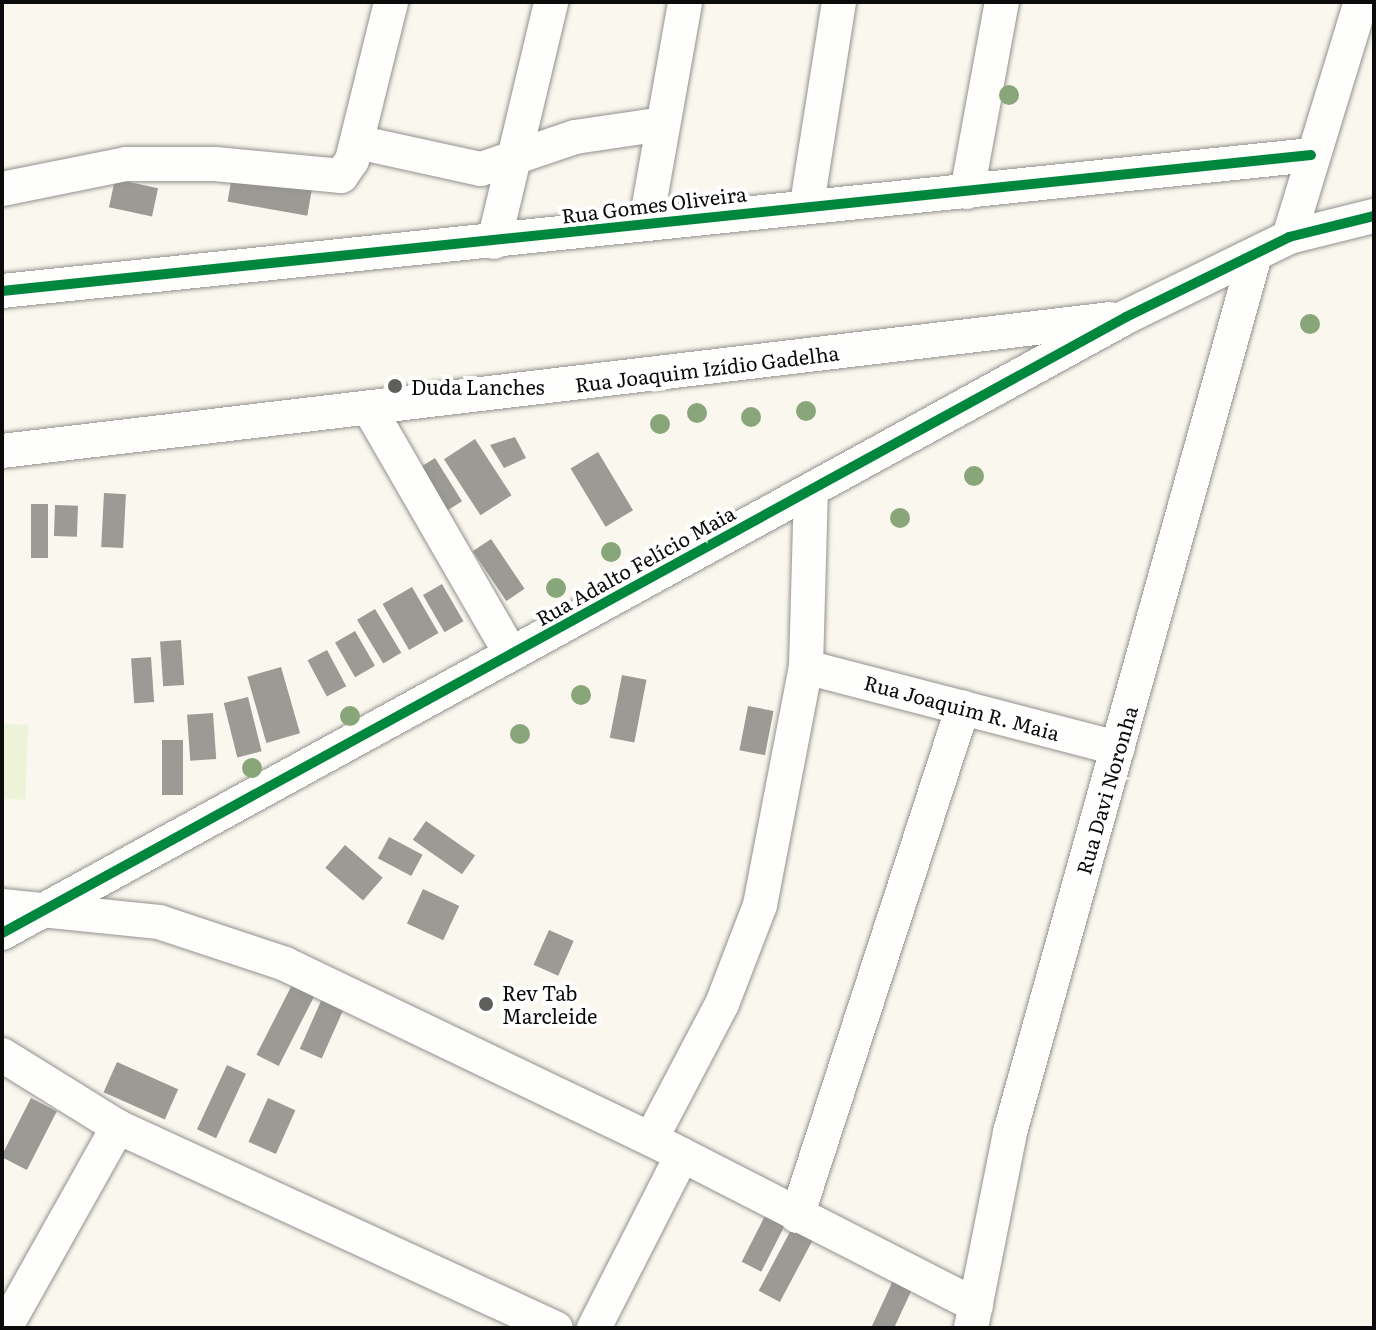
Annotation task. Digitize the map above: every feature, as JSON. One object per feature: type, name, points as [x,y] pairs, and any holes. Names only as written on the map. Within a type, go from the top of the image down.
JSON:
[{"type":"street","points":[[2,189],[126,164],[215,164],[336,178],[352,160],[391,2]]},
{"type":"street","points":[[494,242],[551,2]]},
{"type":"street","points":[[646,222],[685,2]]},
{"type":"street","points":[[807,204],[839,2]]},
{"type":"street","points":[[967,192],[1002,2]]},
{"type":"street","points":[[1289,237],[1311,155],[1361,2]]},
{"type":"street","points":[[357,142],[442,165],[481,169],[575,137],[663,124]]},
{"type":"street","name":"Rua Gomes Oliveira","points":[[2,291],[494,242],[807,204],[967,192],[1311,155]]},
{"type":"street","name":"Rua Adalto Felício Maia","points":[[2,933],[1126,317],[1289,237],[1374,216]]},
{"type":"street","name":"Rua Davi Noronha","points":[[973,1317],[1010,1132],[1255,255]]},
{"type":"street","name":"Rua Joaquim Izídio Gadelha","points":[[2,451],[1126,317]]},
{"type":"street","points":[[369,408],[511,654]]},
{"type":"street","points":[[651,1139],[748,944],[806,667],[811,492]]},
{"type":"street","name":"Rua Joaquim R. Maia","points":[[806,667],[1118,748]]},
{"type":"street","points":[[797,1216],[963,707]]},
{"type":"street","points":[[2,906],[159,922],[215,937],[651,1139],[797,1216],[973,1317]]},
{"type":"street","points":[[2,1055],[118,1127],[556,1328]]},
{"type":"street","points":[[9,1324],[118,1127]]},
{"type":"street","points":[[594,1328],[682,1155]]},
{"type":"green space","points":[[2,724],[28,725],[25,800],[2,799]]},
{"type":"building","points":[[232,176],[312,190],[307,216],[227,202]]},
{"type":"building","points":[[115,179],[158,188],[152,217],[109,207]]},
{"type":"building","points":[[515,437],[526,458],[504,468],[490,445]]},
{"type":"building","points":[[475,439],[511,495],[480,515],[444,459]]},
{"type":"building","points":[[598,452],[633,510],[606,527],[571,468]]},
{"type":"building","points":[[435,458],[462,501],[448,510],[421,467]]},
{"type":"building","points":[[104,493],[126,494],[123,548],[101,547]]},
{"type":"building","points":[[31,504],[48,504],[48,558],[31,558]]},
{"type":"building","points":[[55,505],[78,506],[77,537],[54,536]]},
{"type":"building","points":[[491,539],[525,589],[506,601],[473,551]]},
{"type":"building","points":[[442,584],[463,621],[444,632],[423,595]]},
{"type":"building","points":[[412,587],[438,633],[409,650],[383,604]]},
{"type":"building","points":[[375,609],[401,653],[383,664],[357,620]]},
{"type":"building","points":[[355,631],[375,666],[355,677],[335,642]]},
{"type":"building","points":[[181,640],[184,685],[163,686],[160,641]]},
{"type":"building","points":[[327,650],[346,686],[327,697],[308,660]]},
{"type":"building","points":[[151,657],[154,702],[134,703],[131,658]]},
{"type":"building","points":[[281,667],[300,733],[266,743],[247,677]]},
{"type":"building","points":[[622,675],[647,680],[634,743],[610,738]]},
{"type":"building","points":[[248,697],[262,751],[237,757],[224,703]]},
{"type":"building","points":[[748,706],[774,711],[765,755],[739,750]]},
{"type":"building","points":[[213,713],[216,759],[190,761],[187,715]]},
{"type":"building","points":[[162,740],[183,740],[183,795],[162,795]]},
{"type":"building","points":[[426,821],[475,855],[462,874],[413,840]]},
{"type":"building","points":[[389,837],[423,855],[411,876],[378,858]]},
{"type":"building","points":[[345,845],[383,878],[363,900],[325,868]]},
{"type":"building","points":[[423,889],[459,906],[443,940],[407,923]]},
{"type":"building","points":[[549,930],[574,941],[558,976],[534,965]]},
{"type":"building","points":[[295,979],[317,990],[279,1066],[256,1055]]},
{"type":"building","points":[[325,992],[347,1002],[322,1058],[300,1049]]},
{"type":"building","points":[[117,1062],[178,1089],[165,1119],[104,1092]]},
{"type":"building","points":[[227,1065],[246,1074],[216,1138],[197,1129]]},
{"type":"building","points":[[31,1098],[57,1111],[27,1170],[2,1155]]},
{"type":"building","points":[[268,1098],[295,1110],[276,1154],[248,1142]]},
{"type":"building","points":[[768,1210],[788,1220],[761,1272],[742,1262]]},
{"type":"building","points":[[792,1228],[813,1239],[780,1302],[759,1291]]},
{"type":"building","points":[[896,1274],[915,1283],[894,1328],[871,1328]]},
{"type":"cycle path","points":[[2,291],[1311,155]]},
{"type":"cycle path","points":[[2,933],[1126,317],[1289,237],[1374,216]]},
{"type":"place","name":"Duda Lanches","points":[[395,386]]},
{"type":"place","name":"Rev Tab Marcleide","points":[[486,1004]]}]
